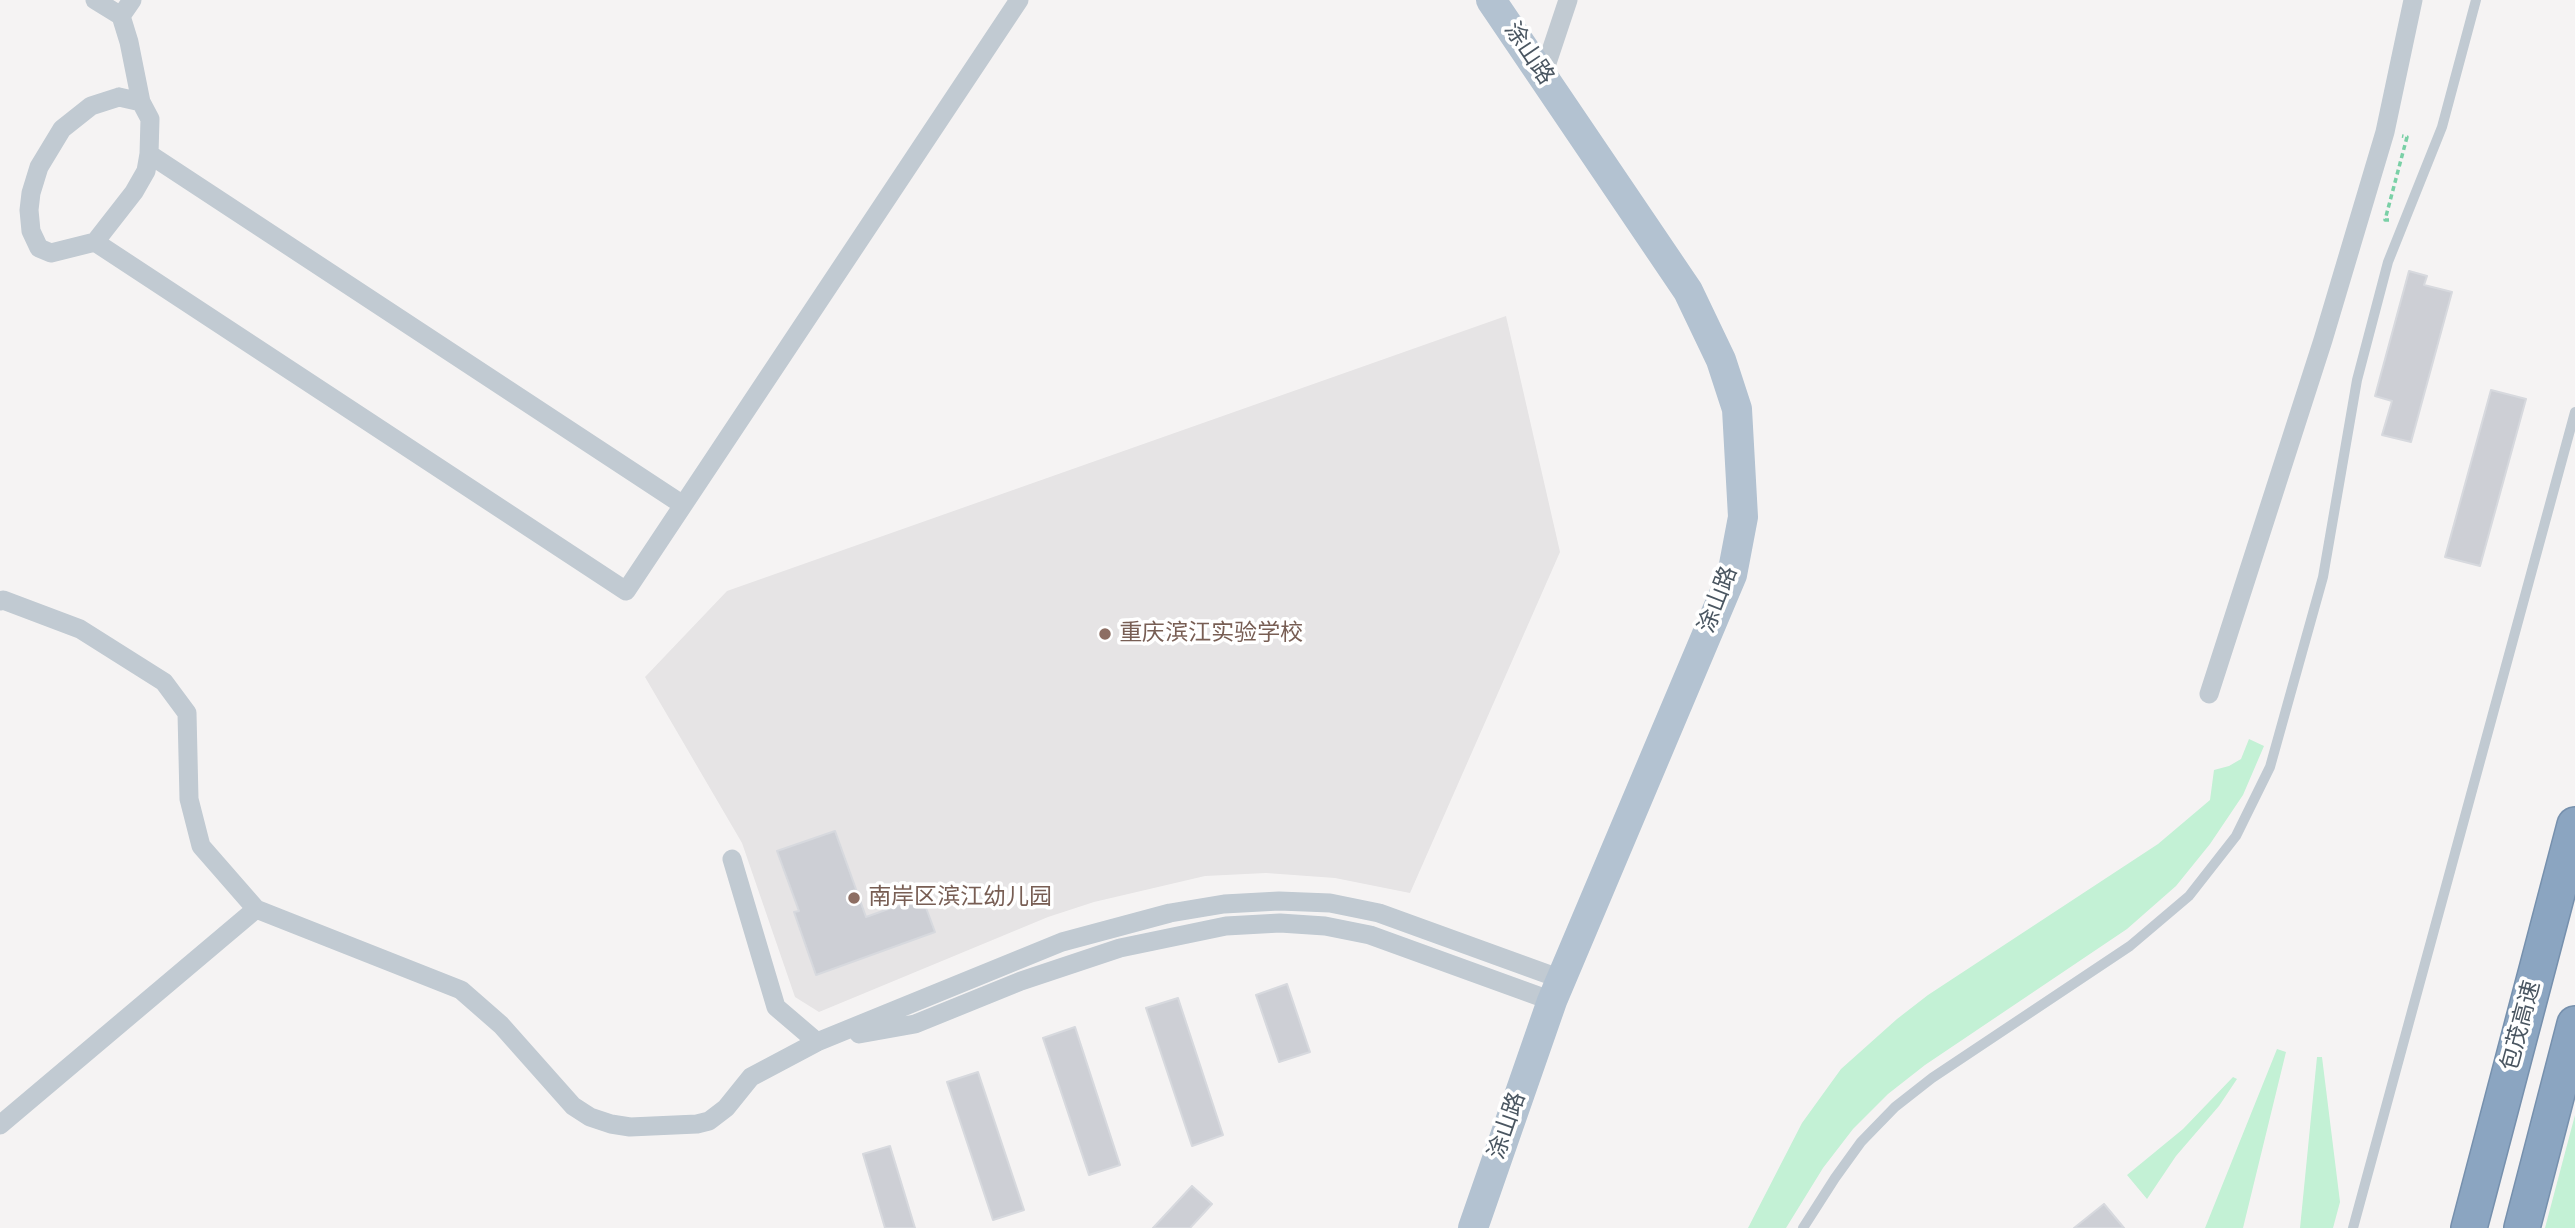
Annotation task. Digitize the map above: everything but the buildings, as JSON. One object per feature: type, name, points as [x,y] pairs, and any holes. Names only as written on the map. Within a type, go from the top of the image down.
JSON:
[{"type":"highway","name":"包茂高速","points":[[2469,1228],[2575,825]]},
{"type":"highway","points":[[2522,1228],[2575,1024]]},
{"type":"main road","name":"涂山路","points":[[1473,1228],[1556,990],[1732,575],[1743,517],[1737,409],[1721,360],[1688,291],[1491,0]]},
{"type":"street","points":[[94,0],[126,8],[129,42],[141,102],[150,119],[146,172],[95,242],[51,253],[40,248],[31,231],[31,193],[40,167],[62,130],[91,106],[119,97],[141,102]]},
{"type":"street","points":[[95,242],[626,591],[1019,0]]},
{"type":"street","points":[[1543,75],[1568,0]]},
{"type":"street","points":[[2209,694],[2323,340],[2385,132],[2413,0]]},
{"type":"street","points":[[149,154],[683,505]]},
{"type":"street","points":[[0,601],[80,629],[164,682],[187,713],[189,799],[201,846],[256,909],[461,990],[501,1025],[573,1106],[590,1117],[611,1124],[643,1126],[709,1121],[726,1108],[751,1077],[817,1042],[915,1024],[1033,977],[1120,948],[1226,926],[1280,923],[1325,926],[1370,935],[1556,990]]},
{"type":"street","points":[[732,859],[776,1007],[817,1042]]},
{"type":"street","points":[[0,1125],[256,909]]},
{"type":"lane","points":[[1803,1228],[1861,1142],[1895,1107],[1932,1077],[2130,946],[2189,895],[2236,836],[2270,767],[2323,577],[2349,420],[2388,262],[2442,127],[2476,0]]},
{"type":"lane","points":[[2353,1228],[2575,412]]},
{"type":"shaded area","name":"重庆滨江实验学校","points":[[1506,316],[1560,552],[1410,893],[1335,878],[1266,873],[1205,876],[1094,902],[1048,917],[819,1012],[795,997],[742,843],[645,677],[727,591]]},
{"type":"green space","points":[[2249,739],[2264,746],[2243,795],[2210,844],[2176,886],[2127,929],[1925,1065],[1888,1094],[1853,1129],[1823,1168],[1786,1228],[1748,1228],[1802,1123],[1841,1069],[1928,995],[2158,844],[2210,800],[2214,770],[2241,759]]},
{"type":"green space","points":[[2277,1049],[2286,1052],[2243,1228],[2205,1228]]},
{"type":"green space","points":[[2317,1057],[2322,1057],[2340,1202],[2333,1228],[2300,1228]]},
{"type":"green space","points":[[2233,1077],[2237,1079],[2219,1106],[2176,1156],[2147,1199],[2127,1175],[2183,1129]]},
{"type":"green space","points":[[2575,1115],[2575,1228],[2545,1228]]},
{"type":"place","name":"重庆滨江实验学校","points":[[1105,634]]},
{"type":"place","name":"南岸区滨江幼儿园","points":[[854,898]]}]
